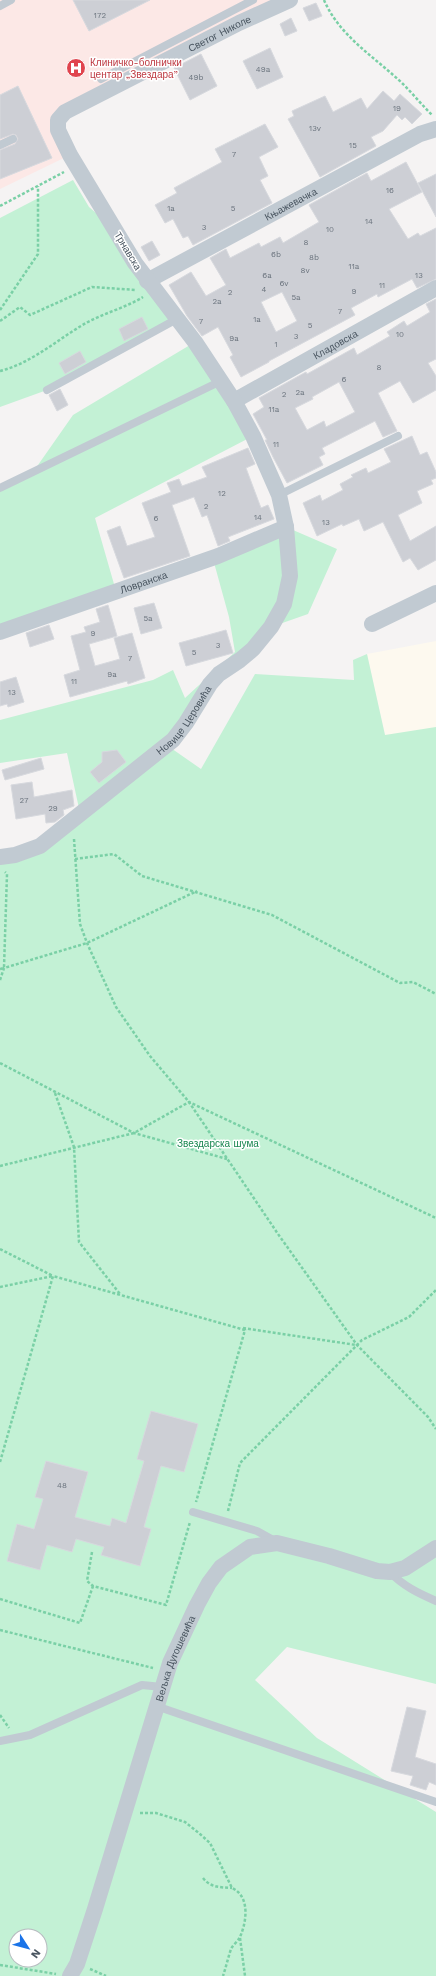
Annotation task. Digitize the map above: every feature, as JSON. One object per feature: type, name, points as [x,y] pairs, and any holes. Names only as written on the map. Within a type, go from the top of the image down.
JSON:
[{"type":"street","name":"Светог Николе","points":[[65,112],[240,23],[290,0]]},
{"type":"street","name":"Трнавска","points":[[65,112],[58,120],[58,130],[77,165],[150,286],[177,319],[234,401],[253,436],[279,495],[286,527]]},
{"type":"street","name":"Књажевачка","points":[[150,286],[420,134],[435,124]]},
{"type":"street","name":"Кладовска","points":[[234,401],[436,288]]},
{"type":"street","name":"Ловранска","points":[[0,632],[218,556],[286,527]]},
{"type":"street","name":"Новице Церовића","points":[[2,864],[15,855],[40,846],[168,746],[186,723],[210,684],[219,674],[240,660],[253,648],[271,627],[284,604],[289,583],[290,566],[286,527]]},
{"type":"street","points":[[372,624],[436,593]]},
{"type":"street","name":"Вељка Дугошевића","points":[[70,1976],[85,1942],[167,1671],[197,1605],[209,1583],[218,1571],[228,1561],[250,1547],[277,1543],[329,1556],[377,1571],[390,1572],[405,1568],[436,1548]]},
{"type":"lane","points":[[0,6],[11,0]]},
{"type":"lane","points":[[101,79],[253,0]]},
{"type":"lane","points":[[0,145],[13,139]]},
{"type":"lane","points":[[47,390],[177,319]]},
{"type":"lane","points":[[0,488],[221,381]]},
{"type":"lane","points":[[279,495],[398,436]]},
{"type":"lane","points":[[193,1512],[257,1531],[277,1543]]},
{"type":"lane","points":[[390,1572],[397,1580],[414,1592],[436,1600]]},
{"type":"lane","points":[[0,1741],[30,1735],[142,1685],[162,1687]]},
{"type":"lane","points":[[156,1706],[436,1802]]},
{"type":"path","points":[[324,0],[336,23],[352,40],[403,84],[435,124]]},
{"type":"path","points":[[0,206],[77,165]]},
{"type":"path","points":[[0,310],[38,254],[38,186]]},
{"type":"path","points":[[0,321],[20,307],[30,315],[92,287],[150,286]]},
{"type":"path","points":[[0,371],[8,369],[48,348],[87,322],[127,306],[150,286]]},
{"type":"path","points":[[73,820],[80,924],[116,1007],[150,1056],[189,1102],[357,1345],[428,1416],[436,1429]]},
{"type":"path","points":[[75,859],[114,854],[142,876],[272,915],[400,983],[413,982],[436,994]]},
{"type":"path","points":[[0,980],[4,968],[7,874],[2,864]]},
{"type":"path","points":[[0,970],[87,943],[195,891]]},
{"type":"path","points":[[0,1063],[134,1133],[228,1160]]},
{"type":"path","points":[[55,1092],[74,1147],[79,1242],[120,1295]]},
{"type":"path","points":[[0,1166],[134,1133],[189,1102]]},
{"type":"path","points":[[189,1102],[436,1218]]},
{"type":"path","points":[[0,1249],[53,1276],[245,1330],[166,1605],[93,1586],[87,1581],[92,1552]]},
{"type":"path","points":[[0,1287],[53,1276]]},
{"type":"path","points":[[0,1462],[53,1276]]},
{"type":"path","points":[[225,1522],[240,1463],[362,1340],[408,1317],[436,1290]]},
{"type":"path","points":[[231,1326],[357,1345]]},
{"type":"path","points":[[0,1599],[80,1623],[93,1586]]},
{"type":"path","points":[[0,1630],[167,1671]]},
{"type":"path","points":[[125,1813],[156,1813],[185,1822],[210,1843],[232,1888]]},
{"type":"path","points":[[203,1878],[208,1885],[232,1888],[238,1891],[246,1906],[245,1922],[240,1938],[231,1949],[223,1976]]},
{"type":"path","points":[[240,1938],[245,1976]]},
{"type":"path","points":[[0,1965],[70,1976]]},
{"type":"shaded area","name":"Клиничко-болнички центар „Звездара”","points":[[0,0],[290,0],[58,120],[70,155],[0,189]]},
{"type":"shaded area","points":[[436,641],[436,744],[385,735],[367,654]]},
{"type":"green space","points":[[73,180],[89,207],[110,225],[177,319],[47,390],[0,407],[0,218]]},
{"type":"green space","name":"Звездарска шума","points":[[195,342],[253,436],[95,518],[116,591],[286,527],[337,549],[308,614],[271,627],[212,681],[168,746],[201,769],[255,674],[354,680],[353,660],[367,654],[385,735],[436,727],[436,1684],[287,1647],[255,1680],[317,1738],[436,1812],[436,1976],[0,1976],[0,855],[15,855],[80,813],[67,753],[0,763],[0,720],[153,680],[173,670],[185,698],[235,652],[229,617],[213,559],[0,632],[0,487],[31,475],[73,415]]},
{"type":"building","points":[[73,0],[150,0],[89,31]]},
{"type":"building","points":[[316,3],[322,16],[309,21],[303,8]]},
{"type":"building","points":[[291,18],[297,31],[285,36],[280,24]]},
{"type":"building","points":[[270,48],[283,77],[257,89],[243,61]]},
{"type":"building","points":[[201,54],[217,86],[190,100],[174,68]]},
{"type":"building","points":[[18,86],[52,158],[0,179],[0,150],[15,144],[18,139],[16,135],[13,134],[0,139],[0,95]]},
{"type":"building","points":[[383,91],[394,101],[400,94],[422,114],[412,124],[405,117],[402,120],[397,115],[383,131],[371,137],[376,146],[320,177],[288,119],[294,116],[292,111],[325,96],[333,112],[361,98],[367,109]]},
{"type":"building","points":[[265,124],[278,147],[259,157],[268,176],[260,180],[272,203],[193,245],[188,236],[183,238],[173,219],[165,223],[155,205],[177,193],[174,188],[222,162],[215,149]]},
{"type":"building","points":[[406,162],[422,192],[389,209],[408,239],[418,233],[420,236],[436,228],[436,279],[417,288],[412,279],[378,297],[377,294],[351,308],[355,315],[241,377],[230,357],[233,355],[218,327],[202,336],[187,316],[169,285],[191,272],[206,296],[226,285],[210,258],[226,249],[230,258],[259,243],[261,247],[280,237],[283,243],[319,222],[309,205],[367,173],[371,181]],"holes":[[[282,292],[297,321],[276,332],[261,302]]]},
{"type":"building","points":[[436,174],[436,217],[418,183]]},
{"type":"building","points":[[152,241],[160,255],[149,261],[141,247]]},
{"type":"building","points":[[436,299],[436,359],[428,363],[436,376],[436,390],[413,403],[400,381],[378,393],[397,431],[383,437],[375,421],[322,448],[325,454],[319,457],[323,465],[287,483],[253,414],[264,407],[259,398],[354,348],[357,355],[390,336],[387,332],[404,321],[407,326],[430,312],[426,304]],"holes":[[[339,382],[355,412],[326,427],[324,421],[307,430],[295,408],[313,399],[312,397]]]},
{"type":"building","points":[[142,317],[148,329],[124,341],[119,329]]},
{"type":"building","points":[[80,351],[86,362],[65,374],[59,363]]},
{"type":"building","points":[[60,389],[68,405],[57,411],[49,395]]},
{"type":"building","points":[[412,436],[420,455],[427,452],[436,472],[436,478],[431,480],[433,484],[417,491],[422,503],[398,515],[410,541],[436,526],[436,560],[418,570],[410,558],[403,562],[383,522],[364,531],[359,519],[343,526],[342,524],[317,536],[303,503],[320,495],[322,501],[343,490],[340,484],[353,477],[351,475],[366,468],[368,473],[391,462],[384,449]]},
{"type":"building","points":[[248,448],[255,464],[246,468],[261,508],[268,505],[274,519],[228,537],[230,541],[218,546],[207,515],[202,517],[194,497],[172,505],[190,556],[124,578],[107,531],[120,526],[127,546],[155,537],[142,503],[171,492],[167,483],[179,479],[182,486],[207,477],[202,467]]},
{"type":"building","points":[[154,603],[162,628],[141,634],[134,608]]},
{"type":"building","points":[[108,605],[117,636],[89,644],[95,666],[120,659],[114,638],[132,633],[145,678],[128,684],[127,681],[70,697],[64,675],[80,670],[71,636],[86,632],[84,627],[100,622],[96,609]]},
{"type":"building","points":[[49,625],[54,639],[30,647],[26,633]]},
{"type":"building","points":[[226,630],[233,653],[186,666],[179,643]]},
{"type":"building","points":[[16,677],[24,702],[8,707],[7,704],[0,706],[0,682]]},
{"type":"building","points":[[117,750],[126,762],[99,783],[90,772],[102,762],[102,752]]},
{"type":"building","points":[[41,758],[44,769],[5,780],[2,770]]},
{"type":"building","points":[[32,782],[34,797],[72,790],[74,806],[63,810],[64,815],[55,822],[46,823],[45,814],[16,819],[11,785]]},
{"type":"building","points":[[151,1411],[198,1424],[184,1472],[161,1466],[144,1527],[151,1529],[140,1566],[101,1555],[104,1547],[76,1539],[72,1552],[47,1545],[40,1570],[7,1561],[17,1524],[34,1529],[43,1499],[35,1497],[46,1461],[88,1472],[75,1517],[110,1526],[112,1518],[126,1523],[144,1461],[137,1459]]},
{"type":"building","points":[[407,1707],[426,1711],[415,1757],[436,1764],[436,1785],[429,1782],[426,1790],[410,1785],[413,1776],[391,1771]]},
{"type":"place","name":"Клиничко-болнички центар „Звездара”","points":[[76,68]]}]
